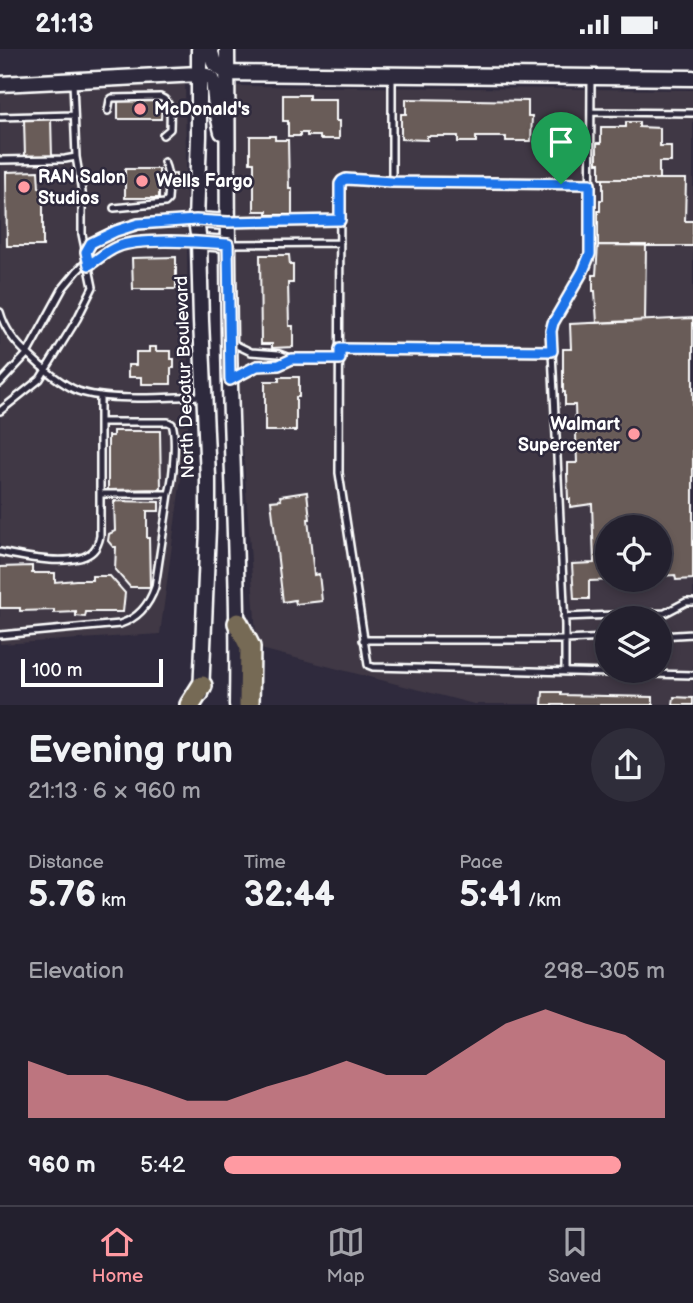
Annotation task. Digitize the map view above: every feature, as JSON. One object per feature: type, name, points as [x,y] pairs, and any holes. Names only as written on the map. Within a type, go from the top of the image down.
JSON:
[{"type":"highway","points":[[238,623],[250,647],[249,705]]},
{"type":"highway","points":[[190,705],[201,695]]},
{"type":"main road","name":"North Decatur Boulevard","points":[[199,49],[196,220],[200,241],[208,466],[201,695]]},
{"type":"main road","points":[[210,49],[214,63],[227,73],[693,78]]},
{"type":"main road","points":[[227,49],[229,342],[238,623],[237,705]]},
{"type":"main road","points":[[0,84],[207,76],[213,80],[227,157]]},
{"type":"main road","points":[[196,220],[228,222]]},
{"type":"main road","points":[[200,241],[228,244]]},
{"type":"lane","points":[[392,75],[392,182]]},
{"type":"lane","points":[[565,670],[551,331],[590,254],[591,77]]},
{"type":"lane","points":[[0,411],[40,379],[77,320],[93,287],[82,225],[73,80]]},
{"type":"lane","points":[[108,111],[110,100],[117,97],[164,98],[170,105],[170,129],[163,135]]},
{"type":"lane","points":[[591,112],[693,113]]},
{"type":"lane","points":[[0,117],[74,115]]},
{"type":"lane","points":[[0,160],[76,157]]},
{"type":"lane","points":[[114,208],[164,203],[168,200],[164,162]]},
{"type":"lane","points":[[590,184],[346,179],[340,184],[339,473],[368,665],[693,675]]},
{"type":"lane","points":[[86,252],[91,243],[130,226],[196,220]]},
{"type":"lane","points":[[228,222],[340,220]]},
{"type":"lane","points":[[0,383],[27,354],[63,288],[88,263],[127,244],[200,241]]},
{"type":"lane","points":[[228,244],[340,243]]},
{"type":"lane","points":[[0,312],[9,334],[27,354],[78,391],[100,396],[205,396]]},
{"type":"lane","points":[[229,342],[251,352],[279,354],[292,359],[340,359]]},
{"type":"lane","points":[[340,349],[552,351]]},
{"type":"lane","points":[[230,380],[257,366],[279,365],[292,359]]},
{"type":"lane","points":[[0,552],[40,559],[74,559],[94,550],[100,536],[100,396]]},
{"type":"lane","points":[[0,635],[120,624],[141,613],[149,601],[155,587],[171,485],[174,433],[172,424],[100,422]]},
{"type":"lane","points":[[100,494],[169,494]]},
{"type":"lane","points":[[564,617],[665,613],[693,601]]},
{"type":"lane","points":[[672,635],[693,634]]},
{"type":"lane","points":[[363,640],[595,639]]},
{"type":"shaded area","points":[[185,80],[189,418],[160,634],[0,644],[0,93]]},
{"type":"shaded area","points":[[234,86],[693,90],[693,704],[474,704],[257,648],[235,331]]},
{"type":"building","points":[[283,95],[336,99],[339,139],[320,139],[320,136],[307,136],[307,133],[288,136],[288,121],[283,121]]},
{"type":"building","points":[[406,99],[528,101],[528,116],[532,116],[531,141],[506,141],[506,137],[476,137],[476,142],[458,142],[458,136],[427,136],[427,140],[401,139],[401,114],[406,114]]},
{"type":"building","name":"McDonald's","points":[[118,100],[162,100],[161,119],[118,119]]},
{"type":"building","points":[[51,118],[52,157],[25,157],[24,119]]},
{"type":"building","points":[[626,122],[639,122],[639,127],[660,128],[660,146],[671,146],[671,162],[659,162],[659,179],[600,179],[597,143],[601,143],[601,127],[626,127]]},
{"type":"building","points":[[250,136],[275,136],[275,140],[288,140],[292,215],[267,215],[267,211],[254,211],[254,162],[250,162]]},
{"type":"building","name":"Wells Fargo","points":[[125,169],[159,169],[159,198],[125,198]]},
{"type":"building","points":[[38,171],[39,188],[43,188],[43,246],[7,246],[6,172]]},
{"type":"building","points":[[176,174],[176,188],[159,188],[159,175]]},
{"type":"building","points":[[603,179],[686,179],[685,221],[693,221],[693,246],[598,245],[598,211],[600,200],[603,200]]},
{"type":"building","points":[[598,245],[646,245],[645,321],[597,323],[593,275],[596,275]]},
{"type":"building","points":[[260,255],[289,255],[290,265],[293,265],[293,283],[288,283],[289,326],[293,326],[293,347],[272,348],[272,344],[261,344]]},
{"type":"building","points":[[176,257],[176,289],[133,289],[132,258]]},
{"type":"building","name":"Walmart Supercenter","points":[[693,318],[693,579],[676,580],[675,575],[672,575],[672,515],[595,515],[595,581],[589,581],[589,599],[574,599],[572,564],[594,563],[592,504],[570,507],[568,499],[568,463],[577,463],[575,405],[565,405],[563,392],[563,349],[571,349],[570,324]]},
{"type":"building","points":[[149,347],[156,347],[156,351],[171,351],[174,368],[171,368],[171,384],[142,384],[142,377],[128,377],[128,365],[136,365],[136,352],[149,352]]},
{"type":"building","points":[[279,377],[299,377],[296,431],[265,431],[265,381],[279,381]]},
{"type":"building","points":[[113,431],[160,431],[161,489],[108,490],[108,436],[113,436]]},
{"type":"building","points":[[307,492],[314,575],[319,574],[322,601],[296,604],[295,600],[283,602],[271,501],[281,500],[280,496]]},
{"type":"building","points":[[114,501],[159,502],[159,511],[147,511],[150,587],[130,587],[115,570],[116,547],[108,541],[109,534],[115,531]]},
{"type":"building","points":[[32,566],[32,573],[55,573],[55,582],[110,576],[125,593],[123,612],[86,612],[85,617],[76,616],[76,612],[54,613],[54,610],[20,611],[20,608],[0,608],[0,567]]},
{"type":"building","points":[[543,692],[561,692],[561,695],[653,697],[653,705],[542,705]]},
{"type":"building","points":[[674,697],[693,698],[693,705],[673,705]]},
{"type":"place","name":"McDonald's","points":[[140,109]]},
{"type":"place","name":"Wells Fargo","points":[[142,181]]},
{"type":"place","name":"RAN Salon Studios","points":[[24,187]]},
{"type":"place","name":"Walmart Supercenter","points":[[634,434]]},
{"type":"route","points":[[346,179],[561,184],[590,184],[590,254],[553,323],[552,351],[340,349],[340,359],[292,359],[279,365],[257,366],[230,380],[228,244],[178,241],[127,244],[117,247],[89,265],[86,252],[91,243],[138,224],[196,220],[340,220],[340,184],[346,179]]}]
